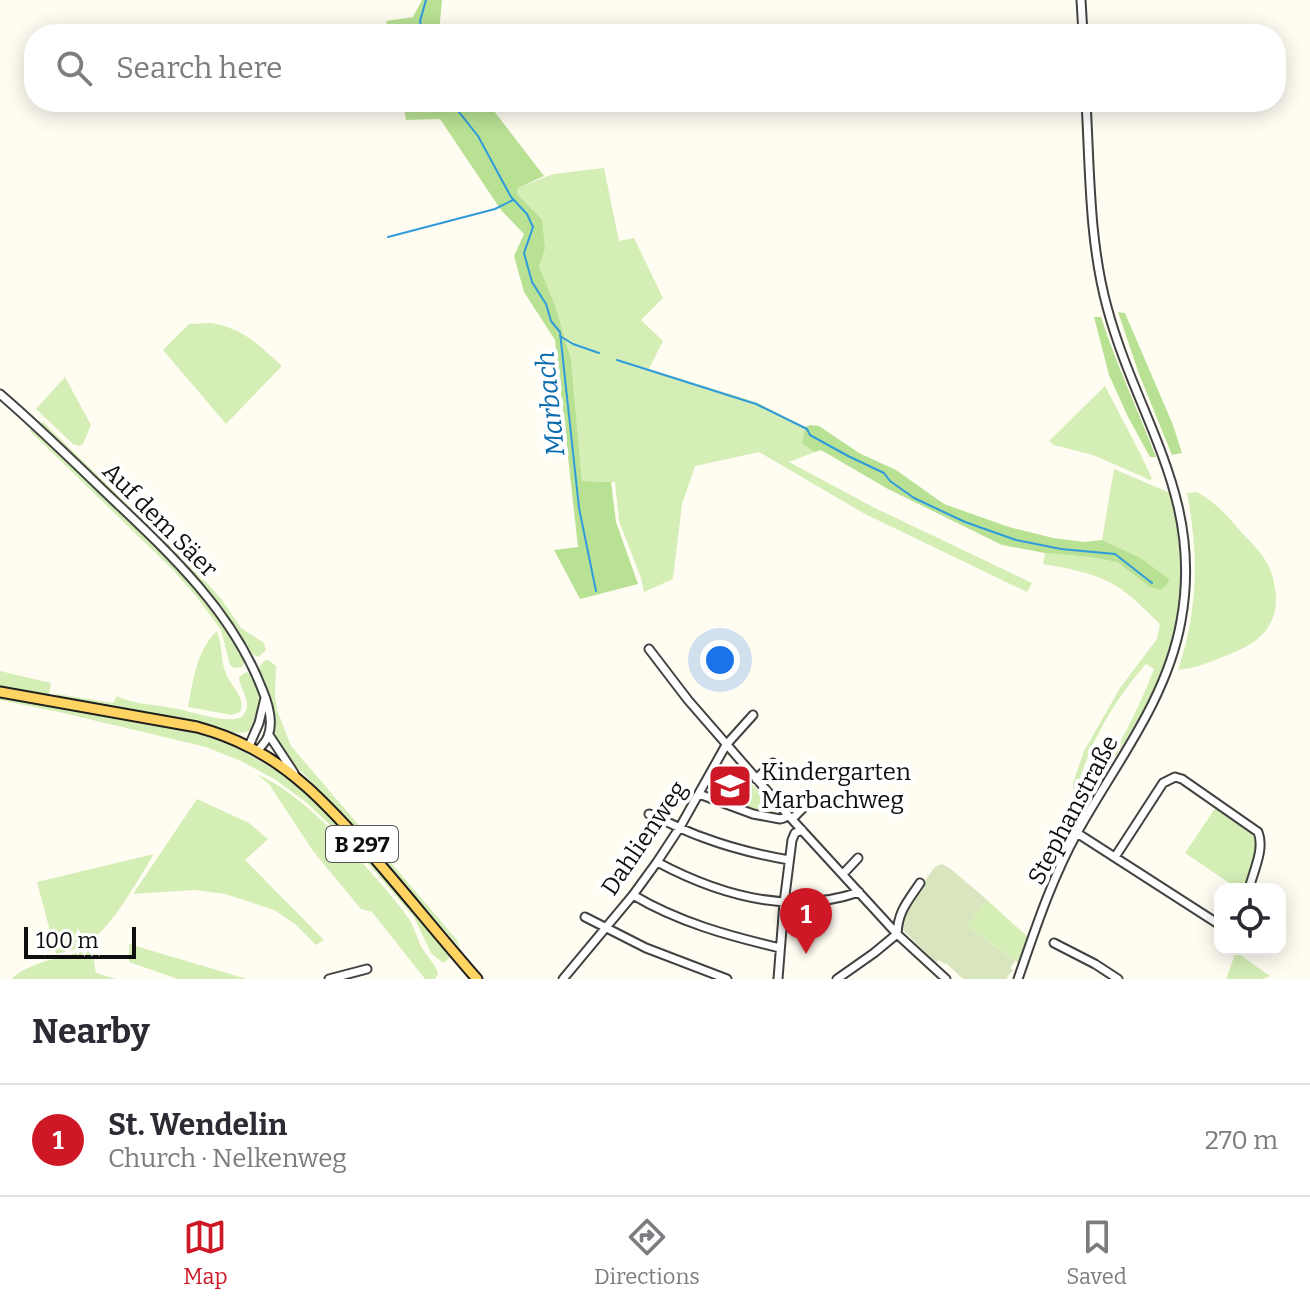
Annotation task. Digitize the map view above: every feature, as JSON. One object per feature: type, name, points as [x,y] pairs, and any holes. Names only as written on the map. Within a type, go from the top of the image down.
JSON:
[{"type":"main road","name":"B 297","points":[[0,692],[197,727],[253,749],[298,778],[336,815],[423,914],[470,975]]},
{"type":"street","points":[[1081,0],[1082,24]]},
{"type":"street","name":"Stephanstraße","points":[[1018,979],[1048,898],[1077,833],[1152,706],[1172,658],[1181,622],[1186,581],[1182,520],[1170,472],[1125,364],[1101,280],[1093,225],[1087,112]]},
{"type":"street","name":"Auf dem Säer","points":[[0,394],[132,517],[211,600],[253,664],[269,709],[269,735],[298,778]]},
{"type":"street","points":[[649,649],[726,745],[790,817],[897,934],[946,979]]},
{"type":"street","points":[[253,749],[265,696]]},
{"type":"street","name":"Dahlienweg","points":[[563,979],[657,862],[726,745],[753,715]]},
{"type":"street","points":[[253,749],[269,735]]},
{"type":"street","points":[[756,779],[773,763]]},
{"type":"street","points":[[1115,857],[1163,783],[1175,777],[1258,832],[1260,847],[1251,883]]},
{"type":"street","points":[[699,794],[753,814],[780,819],[790,817],[810,801]]},
{"type":"street","points":[[649,814],[700,836],[753,853],[789,860]]},
{"type":"street","points":[[778,979],[789,860],[793,836],[802,830]]},
{"type":"street","points":[[1077,833],[1214,921]]},
{"type":"street","points":[[843,874],[858,858]]},
{"type":"street","points":[[657,862],[706,885],[784,903],[830,900],[859,892]]},
{"type":"street","points":[[837,979],[897,934],[898,918],[920,883]]},
{"type":"street","points":[[633,895],[693,924],[780,948]]},
{"type":"street","points":[[585,917],[646,948],[727,979]]},
{"type":"street","points":[[1054,943],[1118,979]]},
{"type":"street","points":[[329,979],[367,969]]},
{"type":"green space","points":[[422,0],[442,0],[440,24],[387,24],[386,21],[413,17]]},
{"type":"green space","points":[[405,112],[495,112],[544,176],[518,188],[517,194],[542,220],[545,249],[539,266],[556,308],[571,359],[582,481],[611,482],[616,522],[638,584],[580,599],[554,550],[578,547],[555,340],[524,292],[514,256],[524,234],[501,210],[440,119],[406,120]]},
{"type":"green space","points":[[604,168],[619,241],[634,238],[663,298],[641,320],[663,341],[649,369],[756,402],[805,427],[802,444],[815,452],[789,462],[873,507],[1032,583],[1027,592],[865,514],[759,452],[695,466],[682,504],[673,579],[644,592],[619,521],[615,482],[582,481],[571,359],[556,308],[539,266],[545,249],[517,194],[518,188],[553,174]]},
{"type":"green space","points":[[1118,312],[1125,313],[1182,453],[1172,455]]},
{"type":"green space","points":[[1094,317],[1101,317],[1156,457],[1150,457],[1109,375]]},
{"type":"green space","points":[[211,323],[242,333],[282,366],[226,424],[163,350],[189,324]]},
{"type":"green space","points":[[65,377],[91,425],[80,446],[73,444],[36,409]]},
{"type":"green space","points":[[1105,386],[1141,455],[1150,480],[1093,455],[1049,441]]},
{"type":"green space","points":[[42,421],[199,574],[241,628],[264,643],[266,650],[258,657],[252,654],[216,602],[174,554],[41,425]]},
{"type":"green space","points":[[819,426],[859,453],[896,470],[944,504],[1009,527],[1053,538],[1085,542],[1102,540],[1139,557],[1169,579],[1167,585],[1160,590],[1150,587],[1117,562],[1002,545],[888,489],[821,450],[815,452],[802,444],[805,427]]},
{"type":"green space","points":[[32,429],[186,577],[245,657],[242,667],[230,665],[221,630],[196,596],[31,432]]},
{"type":"green space","points":[[1114,469],[1170,493],[1181,550],[1182,585],[1170,654],[1158,684],[1068,840],[1055,833],[1075,805],[1073,783],[1084,751],[1120,688],[1157,639],[1160,624],[1111,583],[1086,573],[1043,564],[1045,553],[1117,562],[1150,587],[1139,557],[1102,540]],"holes":[[[1146,664],[1154,669],[1141,701],[1099,777],[1089,791],[1078,785],[1097,736],[1114,706]]]},
{"type":"green space","points":[[1197,492],[1222,511],[1264,558],[1274,581],[1275,608],[1268,627],[1254,641],[1213,661],[1178,670],[1193,604],[1195,560],[1187,493]]},
{"type":"green space","points":[[217,631],[225,671],[241,703],[240,712],[232,715],[188,707],[200,656]]},
{"type":"green space","points":[[268,660],[276,666],[277,710],[291,746],[457,940],[460,948],[338,809],[280,750],[274,737],[273,708],[259,667]]},
{"type":"green space","points":[[0,671],[51,683],[49,696],[0,687]]},
{"type":"green space","points":[[246,672],[253,675],[259,708],[252,729],[241,733],[169,716],[59,698],[56,694],[113,703],[117,696],[137,703],[220,719],[235,719],[242,716],[247,708],[239,677]]},
{"type":"green space","points":[[0,696],[190,732],[227,744],[261,762],[293,783],[351,836],[450,957],[442,962],[431,953],[414,917],[360,854],[307,803],[276,780],[206,747],[0,700]]},
{"type":"green space","points":[[256,774],[307,807],[369,870],[409,919],[422,948],[437,970],[435,979],[425,979],[372,912],[361,909],[313,851],[269,784]]},
{"type":"green space","points":[[750,782],[777,812],[775,815],[733,804]]},
{"type":"green space","points":[[197,799],[249,823],[268,839],[245,860],[324,940],[316,945],[295,924],[274,910],[225,894],[194,890],[133,894]]},
{"type":"green space","points":[[1216,807],[1241,823],[1251,833],[1257,846],[1246,883],[1229,883],[1185,853]]},
{"type":"green space","points":[[154,854],[106,927],[83,946],[56,954],[37,882]]},
{"type":"green space","points":[[942,864],[987,900],[967,926],[1015,961],[1008,979],[963,979],[946,963],[939,960],[936,963],[902,929],[904,912],[931,872]]},
{"type":"green space","points":[[987,900],[1028,937],[1020,963],[967,926]]},
{"type":"green space","points":[[129,944],[247,979],[178,979],[129,962]]},
{"type":"green space","points":[[92,949],[96,973],[116,979],[11,979],[39,963]]},
{"type":"green space","points":[[1235,955],[1240,955],[1270,976],[1263,979],[1226,979]]},
{"type":"waterway","name":"Marbach","points":[[421,24],[426,0]]},
{"type":"waterway","name":"Marbach","points":[[459,112],[478,136],[511,197],[527,214],[533,227],[524,253],[532,282],[546,304],[551,321],[560,332],[579,508],[596,591]]},
{"type":"waterway","points":[[388,237],[495,209],[513,200]]},
{"type":"waterway","points":[[560,336],[599,353]]},
{"type":"waterway","points":[[617,360],[756,404],[884,473],[914,498],[965,522],[1016,540],[1061,549],[1115,554],[1152,583]]},
{"type":"place","name":"Kindergarten Marbachweg","points":[[730,786]]},
{"type":"place","name":"St. Wendelin","points":[[806,954]]}]
